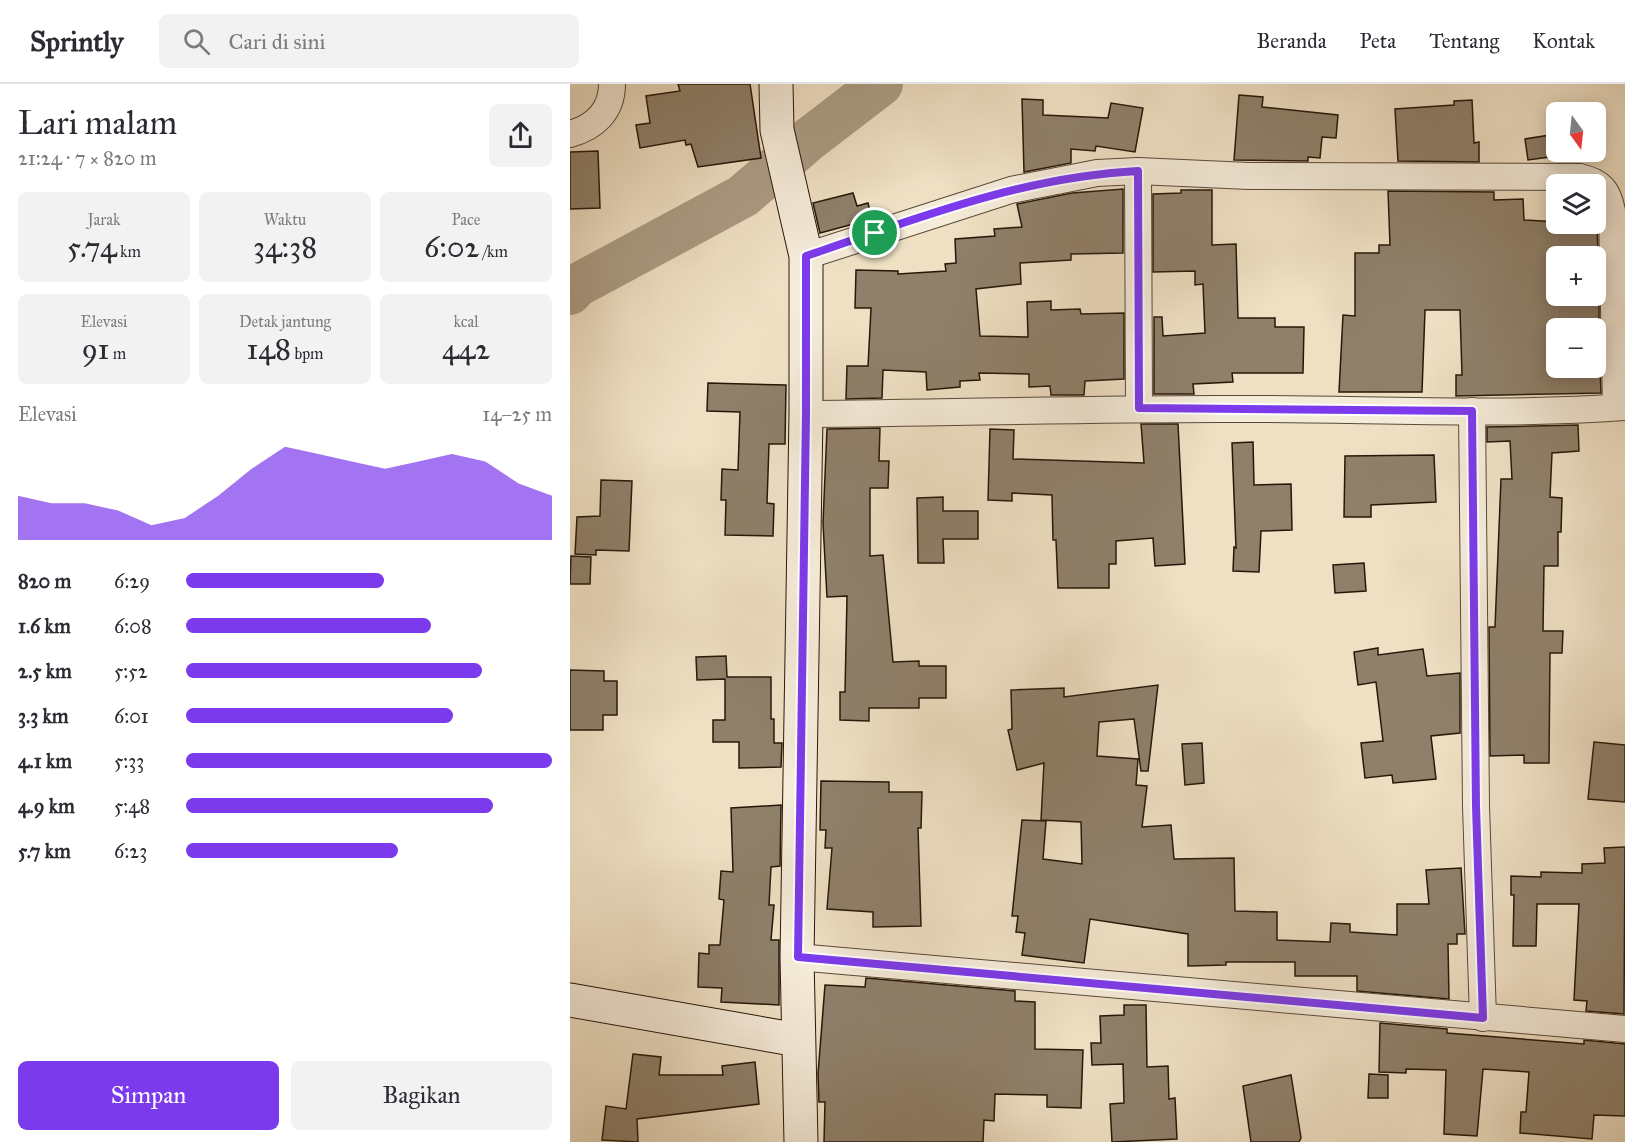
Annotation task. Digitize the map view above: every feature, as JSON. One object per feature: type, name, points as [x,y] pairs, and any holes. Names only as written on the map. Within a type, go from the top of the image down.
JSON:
[{"type":"street","points":[[570,134],[590,126],[606,112],[612,84]]},
{"type":"street","points":[[776,84],[777,130],[806,256],[806,414],[798,957],[801,1142]]},
{"type":"street","points":[[806,256],[1011,189],[1055,179],[1138,171],[1249,176],[1580,177],[1597,181],[1609,193],[1612,211],[1621,407],[1472,411],[1139,408],[1016,413],[806,414]]},
{"type":"street","points":[[1138,171],[1139,408]]},
{"type":"street","points":[[1472,411],[1476,806],[1483,1018]]},
{"type":"street","points":[[798,957],[1625,1029]]},
{"type":"street","points":[[570,1000],[798,1040]]},
{"type":"building","points":[[678,84],[750,84],[761,158],[698,167],[691,144],[686,145],[685,140],[640,148],[636,125],[650,123],[646,96],[680,91]]},
{"type":"building","points":[[1239,95],[1263,97],[1262,107],[1338,115],[1336,138],[1322,137],[1320,158],[1308,157],[1308,161],[1234,160]]},
{"type":"building","points":[[1022,99],[1043,100],[1043,115],[1108,118],[1111,103],[1143,108],[1135,152],[1096,146],[1095,151],[1071,149],[1071,163],[1024,172]]},
{"type":"building","points":[[1472,100],[1474,143],[1479,142],[1479,162],[1398,161],[1395,109],[1454,105],[1454,101]]},
{"type":"building","points":[[1546,136],[1546,158],[1528,160],[1525,139]]},
{"type":"building","points":[[598,151],[600,208],[570,209],[570,152]]},
{"type":"building","points":[[1123,189],[1123,253],[1071,254],[1071,260],[1020,263],[1021,284],[976,289],[980,336],[1028,337],[1027,302],[1051,301],[1051,310],[1080,309],[1081,314],[1124,313],[1124,379],[1085,381],[1084,395],[1051,395],[1050,386],[1029,387],[1029,374],[979,373],[980,380],[960,381],[960,387],[927,390],[926,372],[883,370],[882,398],[846,399],[847,366],[868,366],[871,308],[855,308],[856,270],[898,271],[898,274],[946,271],[945,264],[956,263],[955,239],[995,236],[994,229],[1022,227],[1017,204],[1072,193]]},
{"type":"building","points":[[1181,190],[1212,190],[1212,245],[1236,244],[1238,318],[1275,318],[1275,327],[1304,327],[1303,373],[1232,373],[1233,382],[1193,384],[1194,394],[1154,394],[1154,317],[1162,317],[1163,336],[1205,333],[1203,284],[1195,285],[1195,271],[1153,272],[1153,194],[1181,193]]},
{"type":"building","points":[[1388,191],[1494,192],[1494,200],[1523,199],[1524,220],[1546,221],[1546,234],[1597,234],[1598,246],[1546,246],[1546,306],[1599,306],[1599,318],[1546,318],[1546,378],[1600,378],[1601,393],[1456,396],[1456,375],[1462,375],[1460,310],[1425,310],[1422,392],[1339,392],[1343,315],[1355,316],[1355,253],[1379,253],[1379,245],[1390,245]]},
{"type":"building","points":[[853,193],[857,206],[868,203],[872,219],[820,233],[813,203]]},
{"type":"building","points":[[708,383],[786,385],[785,444],[769,444],[767,503],[774,504],[773,536],[725,535],[726,500],[721,500],[722,469],[738,470],[740,412],[707,411]]},
{"type":"building","points":[[1141,424],[1178,424],[1185,564],[1155,566],[1153,538],[1116,541],[1116,564],[1109,564],[1109,588],[1058,588],[1056,540],[1053,540],[1052,495],[1012,493],[1012,501],[988,500],[990,429],[1014,430],[1013,459],[1144,463]]},
{"type":"building","points":[[1578,425],[1579,451],[1552,453],[1550,497],[1562,498],[1561,532],[1558,532],[1558,566],[1544,566],[1543,631],[1563,631],[1562,653],[1550,653],[1549,763],[1524,763],[1524,755],[1490,756],[1489,627],[1495,627],[1501,479],[1512,479],[1510,441],[1487,442],[1487,427]]},
{"type":"building","points":[[880,428],[879,461],[889,461],[888,488],[870,488],[870,556],[883,555],[893,662],[919,661],[919,666],[946,666],[946,698],[919,698],[919,708],[869,708],[869,721],[840,720],[840,692],[845,692],[847,596],[827,597],[823,523],[827,429]]},
{"type":"building","points":[[1253,442],[1254,485],[1291,484],[1292,530],[1261,531],[1259,572],[1233,571],[1234,547],[1236,548],[1232,443]]},
{"type":"building","points":[[1434,455],[1436,502],[1371,505],[1371,517],[1344,517],[1345,456]]},
{"type":"building","points":[[601,480],[632,481],[629,551],[596,550],[596,555],[575,554],[577,517],[600,516]]},
{"type":"building","points":[[943,497],[943,511],[978,511],[978,539],[943,539],[944,563],[918,563],[917,498]]},
{"type":"building","points":[[571,556],[591,557],[590,584],[570,584]]},
{"type":"building","points":[[1364,563],[1366,591],[1335,593],[1333,565]]},
{"type":"building","points":[[1378,648],[1378,655],[1423,649],[1427,676],[1460,673],[1460,733],[1431,736],[1436,779],[1393,783],[1392,775],[1365,778],[1361,743],[1383,741],[1376,682],[1358,685],[1354,652]]},
{"type":"building","points":[[726,656],[727,677],[771,677],[771,719],[774,719],[774,743],[782,743],[781,767],[739,768],[739,742],[713,742],[713,720],[725,720],[725,679],[697,680],[696,657]]},
{"type":"building","points":[[570,670],[604,671],[604,681],[617,681],[617,715],[603,715],[603,730],[570,730]]},
{"type":"building","points":[[1158,685],[1148,771],[1141,771],[1134,719],[1099,722],[1097,756],[1138,759],[1136,785],[1147,786],[1142,827],[1171,825],[1174,859],[1234,858],[1235,911],[1277,912],[1277,940],[1330,942],[1331,923],[1350,924],[1350,932],[1397,935],[1397,904],[1429,904],[1426,870],[1461,868],[1465,934],[1457,934],[1457,944],[1448,944],[1449,999],[1357,991],[1357,976],[1295,976],[1295,962],[1226,962],[1226,965],[1188,966],[1188,934],[1090,919],[1084,963],[1022,955],[1025,933],[1016,932],[1018,916],[1012,916],[1022,820],[1046,821],[1043,859],[1082,864],[1081,822],[1041,820],[1044,763],[1017,770],[1008,730],[1012,729],[1011,690],[1064,688],[1064,697]]},
{"type":"building","points":[[1594,742],[1625,745],[1625,802],[1588,799]]},
{"type":"building","points":[[1202,743],[1204,783],[1185,785],[1182,744]]},
{"type":"building","points":[[821,781],[889,782],[889,792],[922,792],[921,828],[918,828],[921,926],[873,927],[873,912],[827,909],[832,848],[825,848],[826,830],[820,830]]},
{"type":"building","points":[[781,805],[780,866],[771,867],[769,905],[774,905],[771,940],[779,940],[779,1005],[721,1002],[722,988],[698,987],[699,953],[709,954],[709,945],[720,945],[724,900],[719,899],[721,871],[733,872],[731,808]]},
{"type":"building","points":[[1625,847],[1624,1014],[1586,1011],[1587,1001],[1574,1000],[1579,904],[1537,904],[1536,946],[1513,946],[1514,895],[1511,895],[1511,876],[1541,877],[1541,872],[1582,873],[1582,864],[1605,863],[1604,848]]},
{"type":"building","points":[[866,978],[1015,991],[1015,1001],[1035,1002],[1035,1049],[1083,1050],[1081,1108],[1047,1107],[1047,1095],[995,1094],[994,1121],[984,1120],[983,1142],[824,1142],[825,1102],[819,1102],[818,1074],[825,985],[865,987]]},
{"type":"building","points":[[1124,1005],[1146,1005],[1147,1067],[1168,1066],[1169,1099],[1175,1098],[1177,1139],[1112,1142],[1110,1104],[1124,1103],[1123,1064],[1092,1065],[1091,1043],[1101,1043],[1100,1016],[1124,1015]]},
{"type":"building","points":[[1380,1023],[1447,1029],[1447,1033],[1584,1044],[1584,1040],[1625,1044],[1625,1116],[1594,1115],[1592,1139],[1520,1133],[1521,1112],[1526,1112],[1529,1072],[1483,1069],[1477,1136],[1444,1134],[1446,1070],[1406,1069],[1406,1073],[1379,1072]]},
{"type":"building","points":[[633,1054],[661,1057],[659,1075],[723,1075],[722,1066],[755,1062],[759,1104],[637,1119],[638,1142],[602,1140],[606,1106],[626,1109]]},
{"type":"building","points":[[1369,1074],[1388,1075],[1388,1098],[1368,1098]]},
{"type":"building","points":[[1291,1075],[1301,1138],[1299,1142],[1251,1142],[1243,1086]]},
{"type":"waterway","points":[[570,293],[576,286],[743,196],[808,140],[881,84]]},
{"type":"route","points":[[1138,171],[1139,408],[1472,411],[1476,806],[1483,1018],[798,957],[806,414],[806,256],[875,233],[1011,189],[1097,173],[1138,171]]}]
